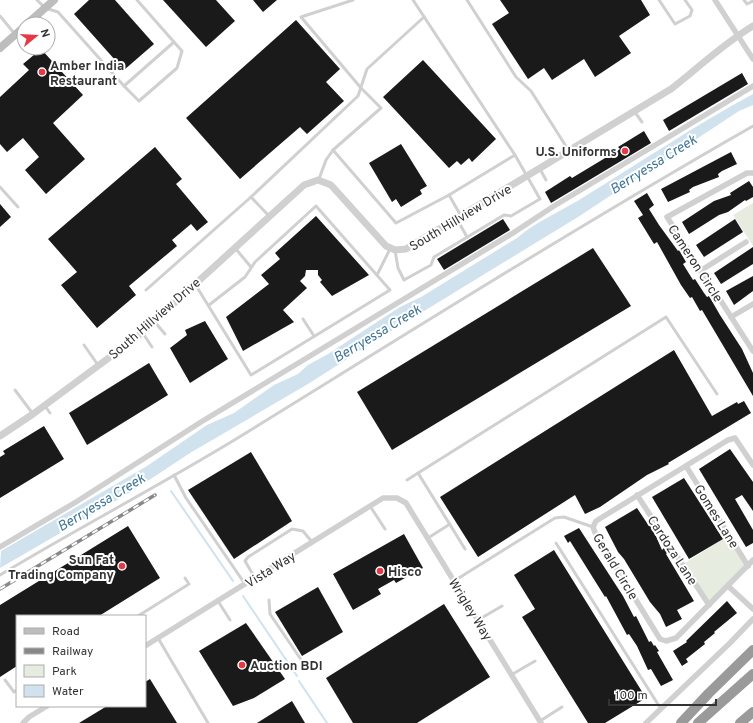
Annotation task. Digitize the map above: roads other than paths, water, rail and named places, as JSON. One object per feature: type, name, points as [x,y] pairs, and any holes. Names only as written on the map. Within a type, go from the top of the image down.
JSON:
[{"type":"highway","points":[[681,723],[753,650]]},
{"type":"highway","points":[[709,693],[753,654]]},
{"type":"highway","points":[[698,723],[753,674]]},
{"type":"highway","points":[[740,723],[753,712]]},
{"type":"main road","points":[[38,16],[54,0]]},
{"type":"main road","points":[[0,48],[16,34]]},
{"type":"street","points":[[715,0],[753,59]]},
{"type":"street","name":"South Hillview Drive","points":[[0,436],[45,406],[142,332],[304,185],[318,180],[331,185],[393,250],[406,249],[569,152],[670,89],[738,35],[753,26]]},
{"type":"street","points":[[0,547],[76,502],[201,422],[753,86]]},
{"type":"street","name":"Cameron Circle","points":[[753,173],[747,174],[667,217],[700,271],[753,351]]},
{"type":"street","points":[[700,271],[746,242]]},
{"type":"street","points":[[731,317],[753,304]]},
{"type":"street","name":"Gerald Circle","points":[[753,465],[735,438],[728,440],[596,521],[593,527],[596,535],[660,639],[666,641],[676,638],[753,560]]},
{"type":"street","name":"Gomes Lane","points":[[686,466],[748,566]]},
{"type":"street","name":"Cardoza Lane","points":[[637,495],[709,605]]},
{"type":"street","name":"Vista Way","points":[[146,645],[383,498],[398,498]]},
{"type":"street","name":"Wrigley Way","points":[[398,498],[406,503],[540,722]]},
{"type":"street","points":[[728,586],[753,609]]},
{"type":"street","points":[[646,723],[753,619]]},
{"type":"street","points":[[23,723],[29,717],[45,707]]},
{"type":"lane","points":[[37,0],[45,8],[58,12],[139,101],[177,68],[182,51],[137,0]]},
{"type":"lane","points":[[318,180],[326,160],[333,150],[381,108],[361,88],[300,17],[353,0]]},
{"type":"lane","points":[[393,250],[398,268],[404,280],[431,265],[434,257],[504,215],[511,216],[540,199],[526,177],[515,155],[413,0]]},
{"type":"lane","points":[[468,0],[516,78],[531,91],[569,152]]},
{"type":"lane","points":[[659,0],[675,24],[690,16],[692,10],[685,0]]},
{"type":"lane","points":[[744,0],[747,4],[753,1]]},
{"type":"lane","points":[[0,16],[16,34]]},
{"type":"lane","points":[[146,290],[251,197],[358,96],[367,69],[424,17]]},
{"type":"lane","points":[[124,86],[174,42]]},
{"type":"lane","points":[[634,111],[642,122]]},
{"type":"lane","points":[[0,576],[40,551],[174,475],[330,381],[534,254],[753,126]]},
{"type":"lane","points":[[333,150],[396,223],[449,195],[515,155]]},
{"type":"lane","points":[[540,169],[546,180]]},
{"type":"lane","points":[[0,186],[18,207]]},
{"type":"lane","points":[[449,195],[468,237]]},
{"type":"lane","points":[[251,197],[269,216]]},
{"type":"lane","points":[[195,284],[251,374],[390,290],[316,206],[251,267],[245,277],[209,305]]},
{"type":"lane","points":[[235,248],[251,267]]},
{"type":"lane","points":[[377,275],[393,250]]},
{"type":"lane","points":[[407,480],[666,317],[717,394]]},
{"type":"lane","points":[[303,319],[314,336]]},
{"type":"lane","points":[[154,321],[165,334]]},
{"type":"lane","points":[[142,332],[152,347]]},
{"type":"lane","points":[[84,345],[98,366]]},
{"type":"lane","points":[[15,390],[33,414]]},
{"type":"lane","points":[[45,406],[50,413]]},
{"type":"lane","points":[[418,473],[465,550]]},
{"type":"lane","points":[[174,475],[186,498],[245,584]]},
{"type":"lane","points":[[370,506],[385,529]]},
{"type":"lane","points":[[454,580],[555,518],[564,517],[593,527]]},
{"type":"lane","points":[[427,538],[450,524]]},
{"type":"lane","points":[[254,578],[246,565],[245,561],[248,557],[292,529],[303,531],[313,542]]},
{"type":"lane","points":[[556,543],[661,709]]},
{"type":"lane","points":[[140,615],[189,584],[185,578]]},
{"type":"lane","points":[[269,600],[270,614],[304,664]]},
{"type":"lane","points":[[218,601],[230,620]]},
{"type":"lane","points":[[478,620],[502,606]]},
{"type":"lane","points":[[158,638],[208,723]]},
{"type":"lane","points":[[512,675],[535,661]]},
{"type":"lane","points":[[5,680],[14,692],[16,691]]},
{"type":"lane","points":[[540,722],[562,707]]},
{"type":"water","name":"Berryessa Creek","points":[[753,94],[753,105],[739,111],[578,217],[375,341],[308,384],[190,453],[131,492],[0,568],[1,551],[147,466],[207,425],[234,413],[274,385],[298,374],[308,365],[328,354],[400,307],[421,297],[517,238],[542,220],[578,200]]},
{"type":"waterway","points":[[171,491],[233,581]]},
{"type":"waterway","points":[[243,596],[297,676]]},
{"type":"waterway","points":[[299,681],[327,723]]},
{"type":"railway","points":[[0,589],[155,495]]},
{"type":"place","name":"Amber India Restaurant","points":[[42,72]]},
{"type":"place","name":"U.S. Uniforms","points":[[625,151]]},
{"type":"place","name":"Sun Fat Trading Company","points":[[122,566]]},
{"type":"place","name":"Hisco","points":[[380,571]]},
{"type":"place","name":"Auction BDI","points":[[242,665]]}]
